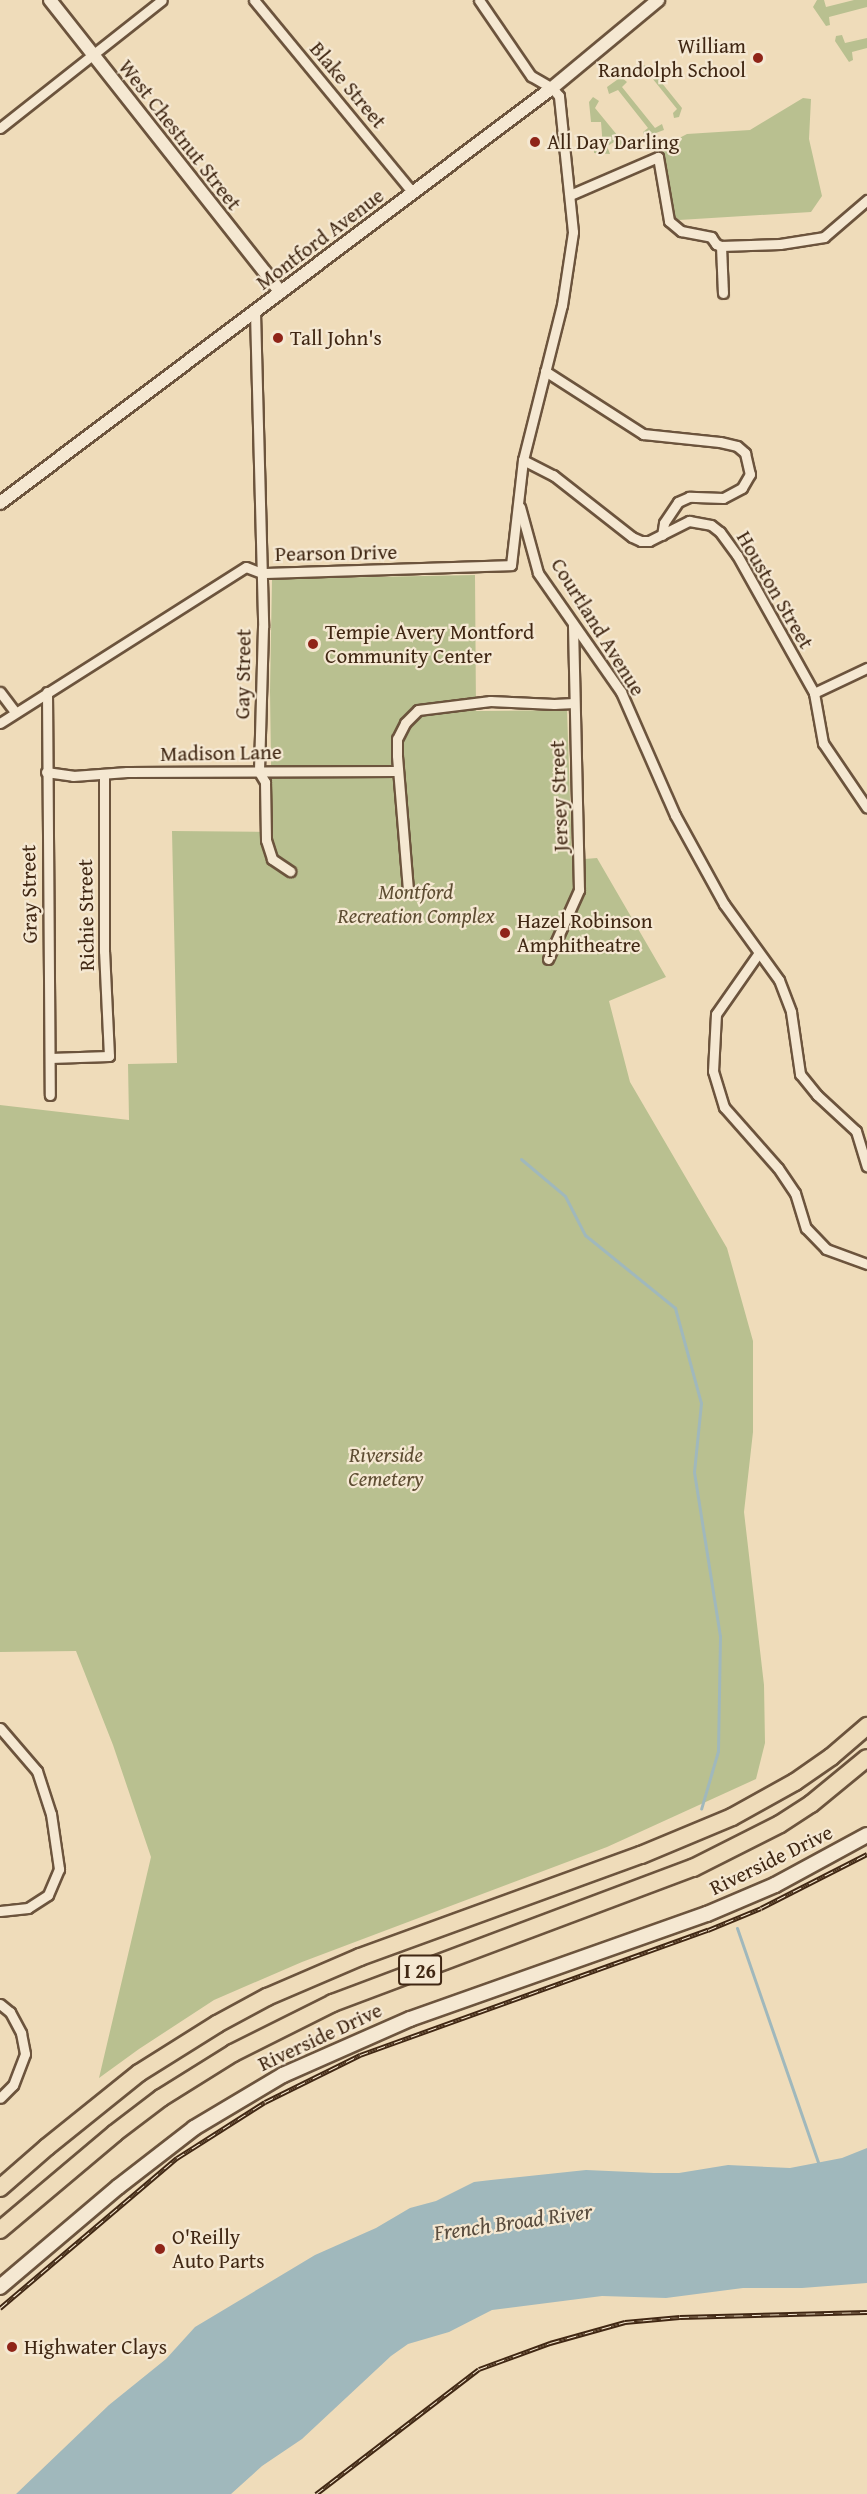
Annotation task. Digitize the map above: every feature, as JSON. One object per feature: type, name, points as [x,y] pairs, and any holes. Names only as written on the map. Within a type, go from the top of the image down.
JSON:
[{"type":"highway","name":"I 26","points":[[0,2188],[122,2086],[217,2024],[267,1997],[360,1957],[641,1855],[732,1817],[795,1782],[831,1757],[867,1726]]},
{"type":"highway","name":"I 26","points":[[0,2230],[160,2098],[232,2053],[333,2003],[693,1868],[795,1814],[867,1758]]},
{"type":"main road","name":"Riverside Drive","points":[[0,2287],[118,2187],[194,2128],[283,2075],[410,2019],[707,1914],[775,1885],[867,1835]]},
{"type":"street","name":"West Chestnut Street","points":[[50,0],[281,292]]},
{"type":"street","points":[[0,128],[162,0]]},
{"type":"street","name":"Blake Street","points":[[254,0],[413,193]]},
{"type":"street","points":[[479,0],[531,76],[552,88]]},
{"type":"street","name":"Montford Avenue","points":[[0,503],[552,88],[658,0]]},
{"type":"street","name":"Courtland Avenue","points":[[552,88],[560,101],[573,232],[562,305],[523,459],[518,501],[538,573],[621,692],[675,815],[724,904],[779,980],[791,1012],[800,1074],[817,1095],[856,1131],[867,1166]]},
{"type":"street","points":[[570,195],[658,157],[669,221],[681,231],[711,237],[716,244],[721,246],[780,244],[824,237],[867,200]]},
{"type":"street","points":[[721,246],[723,293]]},
{"type":"street","points":[[255,312],[261,573]]},
{"type":"street","points":[[545,371],[643,434],[720,442],[737,446],[745,453],[749,461],[750,474],[742,488],[723,498],[681,500],[668,516],[662,535]]},
{"type":"street","name":"Houston Street","points":[[523,459],[566,484],[632,537],[649,541],[689,521],[711,525],[720,532],[737,555],[814,693],[823,743],[867,808]]},
{"type":"street","name":"Pearson Drive","points":[[0,723],[246,567],[261,573],[511,565],[518,501]]},
{"type":"street","name":"Gay Street","points":[[261,573],[263,627],[259,772],[265,782],[266,840],[272,859],[290,871]]},
{"type":"street","name":"Jersey Street","points":[[548,959],[579,890],[573,624]]},
{"type":"street","points":[[814,693],[867,668]]},
{"type":"street","points":[[0,692],[15,712]]},
{"type":"street","name":"Gray Street","points":[[47,692],[50,1095]]},
{"type":"street","points":[[408,890],[398,771],[398,739],[405,723],[418,710],[490,701],[554,705],[574,703]]},
{"type":"street","name":"Madison Lane","points":[[46,772],[73,776],[127,772],[398,771]]},
{"type":"street","name":"Richie Street","points":[[50,1058],[109,1056],[104,951],[104,774]]},
{"type":"street","points":[[758,954],[716,1014],[713,1071],[724,1107],[778,1168],[795,1193],[806,1228],[826,1249],[867,1264]]},
{"type":"street","points":[[0,1728],[37,1772],[51,1814],[59,1869],[48,1895],[28,1908],[0,1911]]},
{"type":"street","points":[[0,2004],[10,2012],[21,2033],[25,2054],[14,2085],[0,2098]]},
{"type":"green space","points":[[817,0],[824,0],[826,7],[854,0],[867,0],[867,7],[829,17],[830,25],[826,26],[813,7]]},
{"type":"green space","points":[[842,35],[845,43],[867,38],[867,48],[852,52],[853,60],[849,62],[835,41],[836,36]]},
{"type":"green space","points":[[640,64],[649,67],[682,108],[679,117],[674,118],[673,113],[677,109],[644,68],[638,72],[635,70]]},
{"type":"green space","points":[[621,77],[627,82],[622,87],[655,128],[662,124],[664,130],[645,137],[643,132],[648,128],[618,90],[609,94],[607,87]]},
{"type":"green space","points":[[593,97],[599,101],[595,108],[622,141],[630,138],[632,145],[622,148],[618,140],[607,146],[610,154],[594,153],[594,150],[603,148],[601,122],[591,122],[589,102]]},
{"type":"green space","points":[[803,98],[811,99],[809,139],[822,196],[811,212],[679,220],[674,216],[662,147],[687,134],[750,130]]},
{"type":"green space","name":"Riverside Cemetery","points":[[475,575],[476,711],[567,710],[572,860],[597,858],[666,977],[609,1001],[630,1082],[727,1248],[753,1341],[753,1432],[744,1512],[764,1685],[765,1743],[756,1779],[607,1847],[302,1962],[214,2000],[99,2078],[151,1857],[113,1745],[76,1651],[0,1652],[0,1105],[129,1120],[128,1064],[177,1063],[172,831],[272,832],[270,691],[272,579]]},
{"type":"water","name":"French Broad River","points":[[867,2148],[867,2283],[802,2288],[743,2288],[666,2298],[602,2296],[492,2310],[449,2332],[408,2344],[391,2356],[302,2439],[262,2466],[231,2494],[16,2494],[109,2405],[166,2359],[195,2327],[315,2255],[376,2228],[410,2208],[436,2201],[474,2182],[586,2170],[679,2173],[728,2165],[790,2168],[842,2158]]},
{"type":"waterway","points":[[521,1159],[565,1196],[585,1235],[675,1308],[701,1403],[694,1472],[720,1636],[718,1751],[701,1809]]},
{"type":"waterway","points":[[737,1928],[819,2165]]},
{"type":"railway","points":[[0,2308],[177,2158],[265,2102],[360,2055],[708,1930],[761,1908],[867,1854]]},
{"type":"railway","points":[[316,2494],[479,2369],[550,2343],[625,2322],[680,2317],[867,2312]]},
{"type":"place","name":"William Randolph School","points":[[758,58]]},
{"type":"place","name":"All Day Darling","points":[[535,142]]},
{"type":"place","name":"Tall John's","points":[[278,338]]},
{"type":"place","name":"Tempie Avery Montford Community Center","points":[[313,644]]},
{"type":"place","name":"Hazel Robinson Amphitheatre","points":[[505,933]]},
{"type":"place","name":"O'Reilly Auto Parts","points":[[160,2249]]},
{"type":"place","name":"Highwater Clays","points":[[12,2347]]},
{"type":"park label","name":"Montford Recreation Complex","points":[[416,904]]}]
